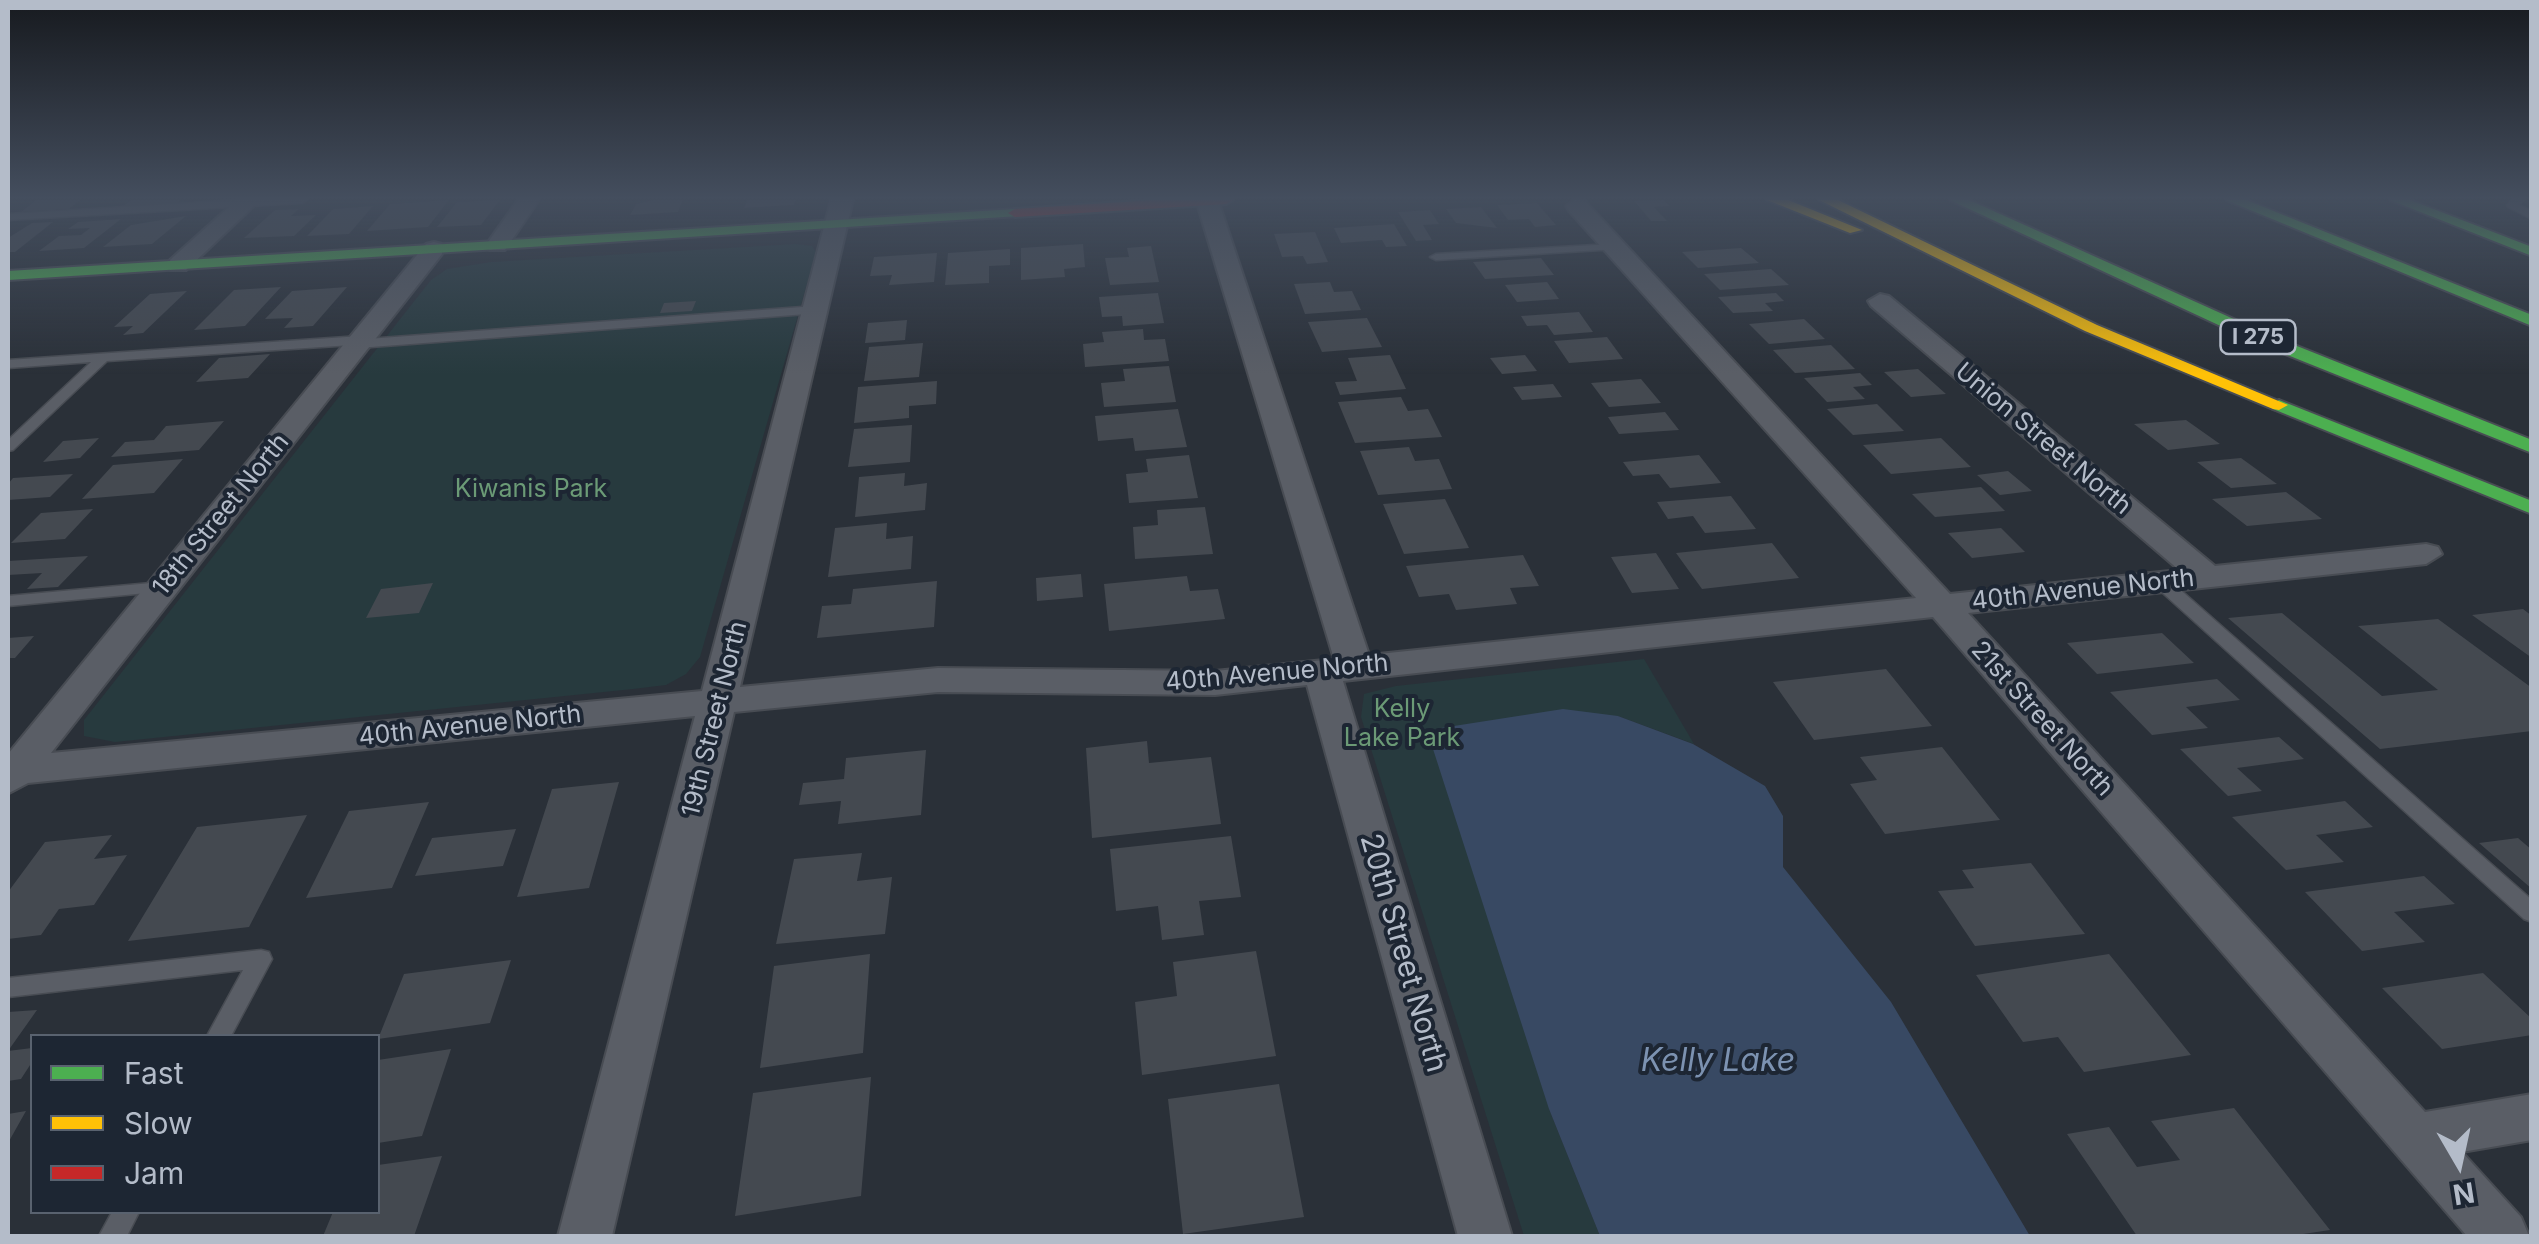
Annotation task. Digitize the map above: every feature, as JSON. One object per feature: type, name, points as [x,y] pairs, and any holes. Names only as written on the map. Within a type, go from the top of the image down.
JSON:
[{"type":"main road","points":[[8,276],[289,258]]},
{"type":"main road","points":[[1925,258],[2532,508]]},
{"type":"main road","points":[[1945,258],[2016,293]]},
{"type":"main road","name":"I 275","points":[[2083,258],[2261,338],[2532,447]]},
{"type":"main road","points":[[2378,258],[2532,320]]},
{"type":"street","points":[[178,265],[186,258]]},
{"type":"street","name":"18th Street North","points":[[10,774],[427,258]]},
{"type":"street","name":"19th Street North","points":[[584,1236],[828,258]]},
{"type":"street","name":"20th Street North","points":[[1229,258],[1485,1236]]},
{"type":"street","name":"21st Street North","points":[[1625,258],[2502,1236]]},
{"type":"street","name":"Union Street North","points":[[1880,301],[2207,577]]},
{"type":"street","name":"40th Avenue North","points":[[10,774],[938,680],[1215,684],[2426,554]]},
{"type":"street","points":[[2414,1137],[2532,1117]]},
{"type":"lane","points":[[8,364],[816,310]]},
{"type":"lane","points":[[8,447],[104,357]]},
{"type":"lane","points":[[2161,582],[2532,913]]},
{"type":"lane","points":[[8,601],[162,588]]},
{"type":"lane","points":[[8,988],[261,958],[220,1034]]},
{"type":"lane","points":[[113,1236],[125,1214]]},
{"type":"green space","name":"Kiwanis Park","points":[[558,258],[814,258],[700,657],[686,674],[666,685],[633,689],[115,742],[84,736],[84,720],[431,280],[447,269]]},
{"type":"green space","name":"Kelly Lake Park","points":[[1644,659],[1694,744],[1618,716],[1549,1109],[1600,1236],[1524,1236],[1361,717],[1364,694],[1396,686]]},
{"type":"water","name":"Kelly Lake","points":[[1563,709],[1618,716],[1693,744],[1765,786],[1783,816],[1783,867],[1891,1002],[2030,1236],[1600,1236],[1549,1109],[1433,749],[1441,728]]},
{"type":"building","points":[[874,258],[936,258],[934,282],[889,285],[892,275],[870,276]]},
{"type":"building","points":[[948,258],[1010,258],[1010,265],[989,266],[989,283],[945,285]]},
{"type":"building","points":[[1021,258],[1084,258],[1085,267],[1064,269],[1065,277],[1021,280]]},
{"type":"building","points":[[1105,258],[1154,258],[1159,282],[1110,285]]},
{"type":"building","points":[[1304,258],[1326,258],[1328,262],[1307,264]]},
{"type":"building","points":[[1541,258],[1554,275],[1485,279],[1473,262]]},
{"type":"building","points":[[1688,258],[1753,258],[1759,263],[1698,268]]},
{"type":"building","points":[[1771,269],[1789,285],[1720,290],[1704,274]]},
{"type":"building","points":[[1330,282],[1334,292],[1352,291],[1361,310],[1305,314],[1294,284]]},
{"type":"building","points":[[1547,282],[1559,299],[1517,302],[1505,285]]},
{"type":"building","points":[[281,287],[245,326],[194,330],[234,290]]},
{"type":"building","points":[[347,287],[313,326],[284,328],[293,318],[265,319],[292,291]]},
{"type":"building","points":[[187,291],[143,333],[123,335],[133,326],[114,327],[150,294]]},
{"type":"building","points":[[1158,293],[1164,323],[1123,326],[1122,316],[1102,317],[1099,297]]},
{"type":"building","points":[[1776,293],[1784,301],[1765,303],[1773,311],[1733,313],[1718,297]]},
{"type":"building","points":[[696,301],[692,311],[660,313],[664,303]]},
{"type":"building","points":[[1579,312],[1593,332],[1554,335],[1547,325],[1527,326],[1521,316]]},
{"type":"building","points":[[1367,318],[1382,347],[1322,352],[1308,322]]},
{"type":"building","points":[[1804,319],[1825,339],[1769,344],[1749,324]]},
{"type":"building","points":[[907,320],[905,340],[865,343],[868,323]]},
{"type":"building","points":[[1143,329],[1144,340],[1165,339],[1169,361],[1085,367],[1083,344],[1104,342],[1102,332]]},
{"type":"building","points":[[1607,337],[1623,359],[1569,363],[1554,341]]},
{"type":"building","points":[[923,343],[919,377],[864,381],[869,347]]},
{"type":"building","points":[[1831,345],[1855,369],[1795,373],[1773,350]]},
{"type":"building","points":[[270,354],[248,378],[196,382],[219,358]]},
{"type":"building","points":[[1390,355],[1406,389],[1340,395],[1335,382],[1357,381],[1348,358]]},
{"type":"building","points":[[1525,355],[1537,371],[1502,374],[1490,358]]},
{"type":"building","points":[[1169,366],[1176,402],[1104,407],[1101,383],[1125,381],[1123,369]]},
{"type":"building","points":[[1918,369],[1946,394],[1911,397],[1884,372]]},
{"type":"building","points":[[1860,373],[1872,385],[1853,387],[1865,399],[1827,402],[1804,378]]},
{"type":"building","points":[[1641,379],[1661,403],[1609,407],[1591,383]]},
{"type":"building","points":[[937,381],[936,404],[909,406],[909,418],[854,423],[858,387]]},
{"type":"building","points":[[1553,384],[1562,397],[1522,400],[1513,387]]},
{"type":"building","points":[[1401,397],[1408,411],[1428,409],[1442,437],[1355,443],[1338,402]]},
{"type":"building","points":[[1877,404],[1904,431],[1853,435],[1827,409]]},
{"type":"building","points":[[1178,409],[1187,447],[1135,451],[1133,438],[1098,441],[1095,416]]},
{"type":"building","points":[[1665,412],[1679,430],[1619,434],[1608,417]]},
{"type":"building","points":[[2186,420],[2220,444],[2168,450],[2134,424]]},
{"type":"building","points":[[224,421],[199,450],[111,457],[125,442],[154,440],[166,426]]},
{"type":"building","points":[[912,425],[910,462],[848,467],[854,429]]},
{"type":"building","points":[[99,438],[80,458],[43,462],[63,441]]},
{"type":"building","points":[[1941,438],[1971,467],[1891,474],[1863,445]]},
{"type":"building","points":[[1409,447],[1415,461],[1439,459],[1452,489],[1378,495],[1360,451]]},
{"type":"building","points":[[1189,455],[1198,498],[1129,503],[1126,474],[1148,472],[1146,459]]},
{"type":"building","points":[[1699,455],[1721,483],[1670,488],[1659,474],[1633,476],[1623,462]]},
{"type":"building","points":[[2241,458],[2277,484],[2231,488],[2197,462]]},
{"type":"building","points":[[183,459],[154,493],[82,499],[113,465]]},
{"type":"building","points":[[2008,471],[2032,491],[2000,495],[1977,475]]},
{"type":"building","points":[[905,473],[904,486],[927,483],[925,510],[855,517],[859,477]]},
{"type":"building","points":[[73,474],[50,497],[8,500],[8,484],[13,478]]},
{"type":"building","points":[[1981,487],[2005,511],[1935,517],[1912,494]]},
{"type":"building","points":[[2286,492],[2322,519],[2247,526],[2212,499]]},
{"type":"building","points":[[1731,496],[1756,529],[1705,533],[1693,516],[1668,519],[1657,502]]},
{"type":"building","points":[[1445,499],[1469,548],[1404,554],[1383,504]]},
{"type":"building","points":[[1205,507],[1213,554],[1135,559],[1133,527],[1158,525],[1157,510]]},
{"type":"building","points":[[93,509],[65,539],[11,543],[41,513]]},
{"type":"building","points":[[887,523],[886,539],[913,536],[911,569],[828,577],[835,528]]},
{"type":"building","points":[[2001,528],[2025,552],[1972,558],[1948,533]]},
{"type":"building","points":[[1772,543],[1799,578],[1702,589],[1676,553]]},
{"type":"building","points":[[1656,553],[1679,589],[1632,593],[1611,557]]},
{"type":"building","points":[[1523,555],[1539,586],[1510,588],[1517,604],[1456,610],[1449,594],[1419,597],[1406,566]]},
{"type":"building","points":[[88,556],[58,587],[27,589],[42,573],[8,575],[8,561]]},
{"type":"building","points":[[1081,574],[1083,597],[1037,601],[1036,578]]},
{"type":"building","points":[[1187,576],[1190,591],[1218,589],[1225,619],[1109,631],[1104,584]]},
{"type":"building","points":[[937,581],[934,627],[817,638],[822,606],[851,604],[853,589]]},
{"type":"building","points":[[433,583],[419,613],[366,618],[381,589]]},
{"type":"building","points":[[2523,609],[2532,616],[2532,658],[2472,615]]},
{"type":"building","points":[[2282,613],[2382,696],[2438,690],[2358,626],[2438,619],[2532,688],[2532,731],[2380,749],[2228,618]]},
{"type":"building","points":[[2162,633],[2194,663],[2097,674],[2067,643]]},
{"type":"building","points":[[34,636],[15,658],[8,658],[8,638]]},
{"type":"building","points":[[1886,669],[1932,726],[1814,740],[1773,682]]},
{"type":"building","points":[[2217,679],[2240,700],[2186,707],[2208,728],[2152,735],[2110,692]]},
{"type":"building","points":[[2279,737],[2304,759],[2237,768],[2262,791],[2228,796],[2180,749]]},
{"type":"building","points":[[1147,741],[1149,763],[1211,757],[1221,824],[1092,838],[1086,748]]},
{"type":"building","points":[[1942,747],[2000,820],[1885,834],[1850,784],[1877,780],[1860,757]]},
{"type":"building","points":[[926,750],[921,815],[838,824],[841,801],[799,805],[803,783],[844,779],[846,758]]},
{"type":"building","points":[[619,782],[589,888],[517,897],[552,789]]},
{"type":"building","points":[[2345,801],[2373,827],[2316,835],[2344,862],[2286,870],[2232,817]]},
{"type":"building","points":[[429,802],[392,888],[306,898],[349,811]]},
{"type":"building","points":[[307,815],[249,927],[128,941],[197,827]]},
{"type":"building","points":[[516,829],[503,866],[415,876],[432,838]]},
{"type":"building","points":[[112,835],[94,859],[127,855],[94,905],[59,909],[41,935],[8,939],[8,892],[45,842]]},
{"type":"building","points":[[1231,836],[1241,897],[1199,901],[1204,935],[1162,940],[1158,906],[1116,911],[1110,849]]},
{"type":"building","points":[[2518,838],[2532,850],[2532,889],[2479,843]]},
{"type":"building","points":[[862,853],[857,881],[892,877],[885,934],[776,944],[794,859]]},
{"type":"building","points":[[2031,863],[2085,934],[1975,946],[1938,891],[1974,888],[1962,870]]},
{"type":"building","points":[[2424,876],[2455,904],[2394,912],[2425,942],[2362,951],[2305,892]]},
{"type":"building","points":[[1256,951],[1276,1056],[1142,1075],[1135,1002],[1177,996],[1173,962]]},
{"type":"building","points":[[870,954],[863,1053],[760,1068],[774,966]]},
{"type":"building","points":[[2109,954],[2191,1055],[2084,1072],[2058,1037],[2023,1042],[1976,975]]},
{"type":"building","points":[[511,960],[490,1023],[380,1039],[404,974]]},
{"type":"building","points":[[2483,973],[2532,1019],[2532,1035],[2442,1049],[2382,988]]},
{"type":"building","points":[[37,1010],[8,1051],[8,1012]]},
{"type":"building","points":[[30,1048],[30,1065],[21,1079],[8,1081],[8,1051]]},
{"type":"building","points":[[451,1049],[422,1136],[380,1143],[380,1060]]},
{"type":"building","points":[[871,1077],[861,1196],[735,1216],[753,1093]]},
{"type":"building","points":[[1279,1084],[1304,1217],[1183,1234],[1168,1099]]},
{"type":"building","points":[[2234,1108],[2330,1230],[2290,1236],[2137,1236],[2067,1134],[2109,1127],[2137,1167],[2180,1160],[2151,1121]]},
{"type":"building","points":[[26,1111],[8,1143],[8,1114]]},
{"type":"building","points":[[442,1156],[414,1236],[323,1236],[332,1214],[380,1214],[380,1165]]},
{"type":"traffic: fast","points":[[8,276],[295,258]]},
{"type":"traffic: fast","points":[[2085,258],[2261,338],[2532,447]]},
{"type":"traffic: fast","points":[[2376,258],[2532,321]]},
{"type":"traffic: fast","points":[[2279,405],[2532,508]]},
{"type":"traffic: slow","points":[[1946,258],[2091,328],[2279,405]]}]
